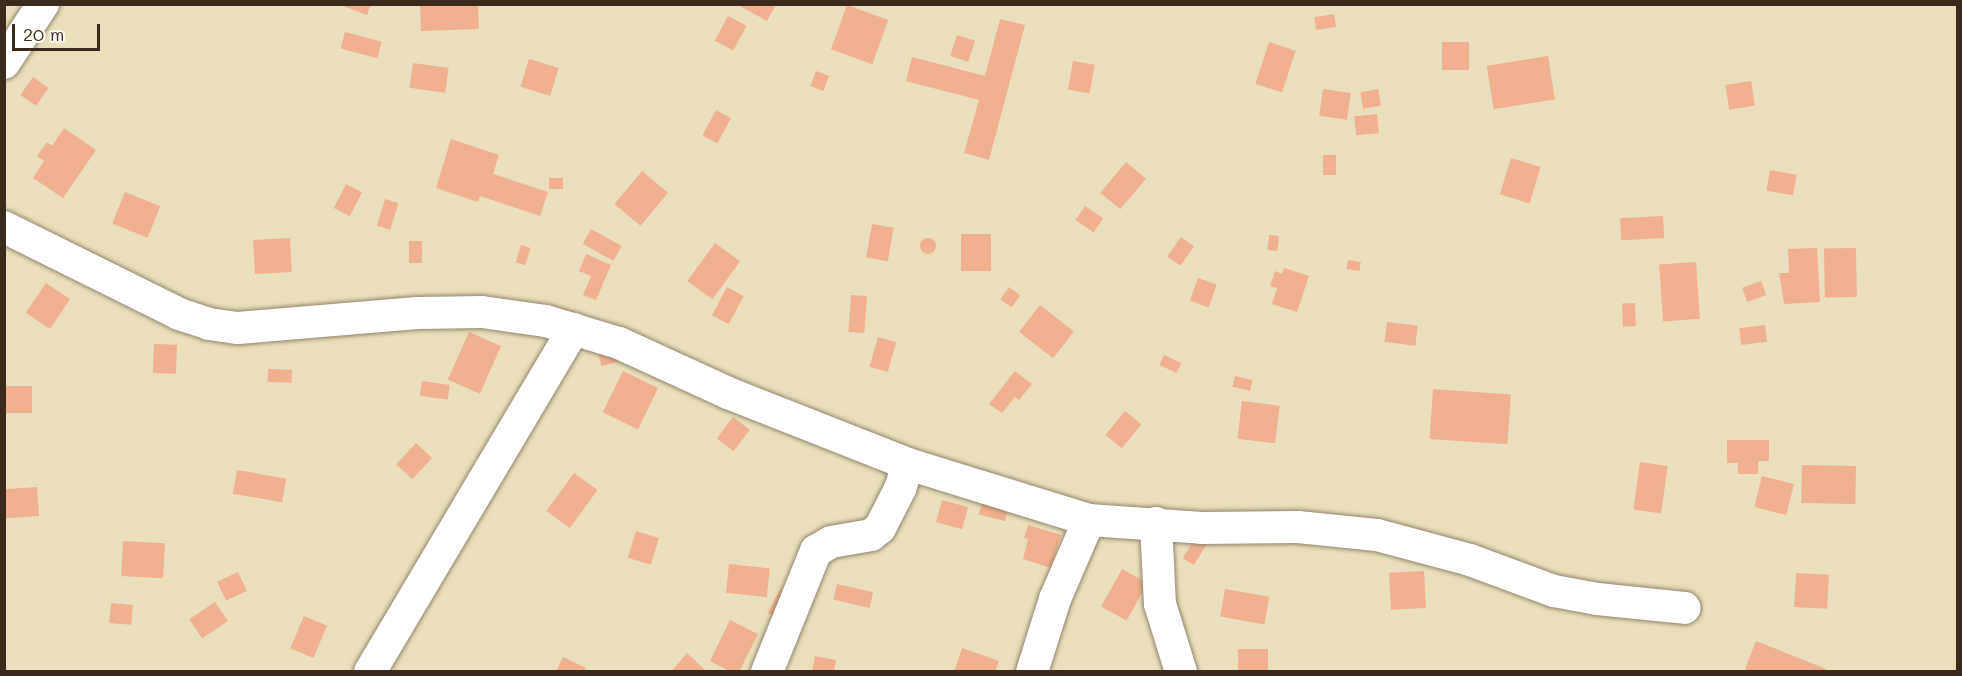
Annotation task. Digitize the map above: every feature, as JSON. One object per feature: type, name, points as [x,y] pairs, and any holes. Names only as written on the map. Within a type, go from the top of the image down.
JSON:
[{"type":"street","points":[[4,63],[44,4]]},
{"type":"street","points":[[4,227],[179,314],[209,324],[238,328],[417,313],[482,312],[546,321],[620,343],[728,393],[908,464],[1089,520],[1202,528],[1298,527],[1377,535],[1470,560],[1554,591],[1597,599],[1685,608]]},
{"type":"street","points":[[370,672],[574,329]]},
{"type":"street","points":[[766,672],[816,551],[831,542],[871,534],[880,528],[900,489],[908,464]]},
{"type":"street","points":[[1032,672],[1055,599],[1089,520]]},
{"type":"street","points":[[1156,523],[1160,604],[1181,672]]},
{"type":"building","points":[[338,4],[371,4],[367,15]]},
{"type":"building","points":[[478,4],[479,29],[421,31],[420,6]]},
{"type":"building","points":[[736,4],[776,4],[767,21]]},
{"type":"building","points":[[847,5],[888,20],[872,64],[831,49]]},
{"type":"building","points":[[1334,14],[1336,27],[1316,30],[1314,17]]},
{"type":"building","points":[[728,16],[747,26],[733,51],[715,41]]},
{"type":"building","points":[[1000,19],[1025,25],[989,160],[964,153],[979,100],[906,81],[912,57],[985,76]]},
{"type":"building","points":[[345,32],[382,42],[377,58],[341,48]]},
{"type":"building","points":[[957,35],[975,41],[968,62],[950,56]]},
{"type":"building","points":[[1269,42],[1296,51],[1282,92],[1255,84]]},
{"type":"building","points":[[1442,42],[1469,42],[1469,70],[1442,70]]},
{"type":"building","points":[[1548,56],[1555,99],[1494,109],[1487,66]]},
{"type":"building","points":[[529,59],[559,68],[550,96],[521,87]]},
{"type":"building","points":[[1073,61],[1095,65],[1090,93],[1068,90]]},
{"type":"building","points":[[413,63],[449,68],[445,93],[410,88]]},
{"type":"building","points":[[816,71],[829,76],[823,91],[810,86]]},
{"type":"building","points":[[33,77],[49,88],[36,106],[20,95]]},
{"type":"building","points":[[1751,81],[1755,106],[1729,110],[1725,85]]},
{"type":"building","points":[[1323,89],[1351,93],[1347,120],[1319,116]]},
{"type":"building","points":[[1378,89],[1381,106],[1363,109],[1360,92]]},
{"type":"building","points":[[716,110],[731,118],[717,144],[702,136]]},
{"type":"building","points":[[1377,114],[1379,133],[1356,135],[1354,116]]},
{"type":"building","points":[[64,128],[96,150],[63,198],[33,178],[44,161],[37,156],[47,142],[52,146]]},
{"type":"building","points":[[451,139],[499,155],[493,174],[548,192],[540,216],[480,196],[478,202],[436,188]]},
{"type":"building","points":[[1323,155],[1336,155],[1336,175],[1323,175]]},
{"type":"building","points":[[1511,158],[1541,167],[1530,203],[1500,194]]},
{"type":"building","points":[[1126,162],[1146,179],[1120,209],[1100,193]]},
{"type":"building","points":[[1770,170],[1797,175],[1793,195],[1766,191]]},
{"type":"building","points":[[642,171],[668,193],[640,226],[614,204]]},
{"type":"building","points":[[549,178],[563,178],[563,189],[549,189]]},
{"type":"building","points":[[346,184],[362,192],[350,216],[334,208]]},
{"type":"building","points":[[125,192],[160,206],[147,238],[112,224]]},
{"type":"building","points":[[385,199],[398,203],[390,230],[377,226]]},
{"type":"building","points":[[1085,206],[1103,218],[1094,232],[1075,220]]},
{"type":"building","points":[[1663,216],[1664,238],[1621,240],[1620,218]]},
{"type":"building","points":[[872,224],[894,228],[888,261],[866,257]]},
{"type":"building","points":[[591,229],[622,246],[613,261],[583,244]]},
{"type":"building","points":[[961,234],[991,234],[991,271],[961,271]]},
{"type":"building","points":[[1269,235],[1279,236],[1277,251],[1267,250]]},
{"type":"building","points":[[1181,237],[1194,246],[1180,266],[1167,257]]},
{"type":"building","points":[[290,238],[292,272],[255,274],[253,240]]},
{"type":"building","points":[[925,238],[931,238],[936,246],[934,252],[925,254],[920,249],[920,243]]},
{"type":"building","points":[[409,241],[422,241],[422,263],[409,263]]},
{"type":"building","points":[[715,243],[740,261],[712,299],[687,281]]},
{"type":"building","points":[[521,245],[531,248],[525,265],[516,262]]},
{"type":"building","points":[[1817,248],[1820,302],[1784,304],[1779,273],[1789,273],[1788,249]]},
{"type":"building","points":[[1856,248],[1857,297],[1825,298],[1824,249]]},
{"type":"building","points":[[586,254],[611,265],[596,300],[583,295],[591,276],[579,271]]},
{"type":"building","points":[[1348,260],[1361,262],[1359,271],[1347,269]]},
{"type":"building","points":[[1696,262],[1700,319],[1663,321],[1659,265]]},
{"type":"building","points":[[1284,268],[1309,276],[1297,312],[1272,304],[1277,288],[1270,286],[1275,271],[1282,274]]},
{"type":"building","points":[[1198,278],[1217,285],[1209,307],[1190,301]]},
{"type":"building","points":[[1761,281],[1766,295],[1747,302],[1742,288]]},
{"type":"building","points":[[46,283],[70,299],[50,329],[26,313]]},
{"type":"building","points":[[727,287],[744,296],[729,324],[712,315]]},
{"type":"building","points":[[1009,287],[1020,295],[1012,307],[1000,299]]},
{"type":"building","points":[[851,295],[867,296],[864,333],[848,332]]},
{"type":"building","points":[[1622,303],[1635,303],[1636,326],[1623,326]]},
{"type":"building","points":[[1040,305],[1074,331],[1053,358],[1019,332]]},
{"type":"building","points":[[1387,322],[1418,326],[1415,346],[1385,342]]},
{"type":"building","points":[[1765,325],[1767,342],[1741,345],[1739,328]]},
{"type":"building","points":[[469,332],[501,346],[480,394],[448,380]]},
{"type":"building","points":[[878,337],[896,342],[888,372],[869,367]]},
{"type":"building","points":[[154,344],[177,345],[176,374],[153,373]]},
{"type":"building","points":[[615,346],[619,362],[601,366],[598,350]]},
{"type":"building","points":[[1164,355],[1181,363],[1177,373],[1159,365]]},
{"type":"building","points":[[268,369],[292,370],[292,383],[268,382]]},
{"type":"building","points":[[623,371],[658,388],[638,429],[603,412]]},
{"type":"building","points":[[1015,371],[1032,384],[1019,400],[1015,397],[1002,413],[989,404]]},
{"type":"building","points":[[1235,376],[1253,380],[1250,391],[1233,387]]},
{"type":"building","points":[[422,381],[450,385],[448,400],[420,396]]},
{"type":"building","points":[[4,386],[32,386],[32,413],[4,413]]},
{"type":"building","points":[[1433,389],[1511,394],[1507,444],[1430,439]]},
{"type":"building","points":[[1242,401],[1280,406],[1275,443],[1237,439]]},
{"type":"building","points":[[1125,411],[1141,424],[1122,448],[1105,435]]},
{"type":"building","points":[[733,417],[750,430],[734,451],[717,439]]},
{"type":"building","points":[[1727,440],[1769,440],[1769,461],[1758,461],[1758,474],[1738,474],[1738,463],[1727,463]]},
{"type":"building","points":[[416,443],[432,458],[412,479],[396,464]]},
{"type":"building","points":[[1640,462],[1668,466],[1661,513],[1633,510]]},
{"type":"building","points":[[1802,465],[1856,466],[1855,504],[1801,503]]},
{"type":"building","points":[[237,470],[286,479],[282,502],[233,494]]},
{"type":"building","points":[[574,473],[597,490],[570,528],[546,511]]},
{"type":"building","points":[[1762,476],[1794,484],[1786,515],[1754,507]]},
{"type":"building","points":[[37,487],[39,516],[6,518],[4,489]]},
{"type":"building","points":[[984,495],[1010,502],[1005,521],[979,514]]},
{"type":"building","points":[[942,500],[968,507],[962,529],[936,522]]},
{"type":"building","points":[[1028,525],[1061,535],[1051,568],[1023,559],[1028,539],[1024,538]]},
{"type":"building","points":[[636,531],[659,538],[651,565],[628,558]]},
{"type":"building","points":[[1196,537],[1207,544],[1194,565],[1183,558]]},
{"type":"building","points":[[123,541],[165,543],[163,578],[121,576]]},
{"type":"building","points":[[729,564],[770,568],[767,597],[726,593]]},
{"type":"building","points":[[1122,569],[1147,583],[1127,621],[1101,607]]},
{"type":"building","points":[[1424,571],[1426,608],[1391,610],[1389,573]]},
{"type":"building","points":[[238,572],[247,591],[226,601],[217,582]]},
{"type":"building","points":[[1796,573],[1829,575],[1827,609],[1794,607]]},
{"type":"building","points":[[837,584],[873,592],[869,608],[833,600]]},
{"type":"building","points":[[780,589],[796,597],[784,621],[768,613]]},
{"type":"building","points":[[1225,589],[1269,597],[1264,624],[1220,617]]},
{"type":"building","points":[[215,602],[228,621],[202,638],[189,619]]},
{"type":"building","points":[[111,603],[133,605],[131,625],[109,623]]},
{"type":"building","points":[[304,616],[327,626],[313,658],[290,648]]},
{"type":"building","points":[[730,620],[758,634],[739,672],[731,672],[710,661]]},
{"type":"building","points":[[1756,641],[1826,669],[1825,672],[1752,672],[1745,669]]},
{"type":"building","points":[[962,648],[999,661],[995,672],[954,672]]},
{"type":"building","points":[[1238,649],[1268,649],[1268,672],[1238,672]]},
{"type":"building","points":[[687,653],[707,672],[671,672]]},
{"type":"building","points":[[815,656],[836,660],[834,672],[812,672]]},
{"type":"building","points":[[563,657],[586,668],[584,672],[556,672]]}]
